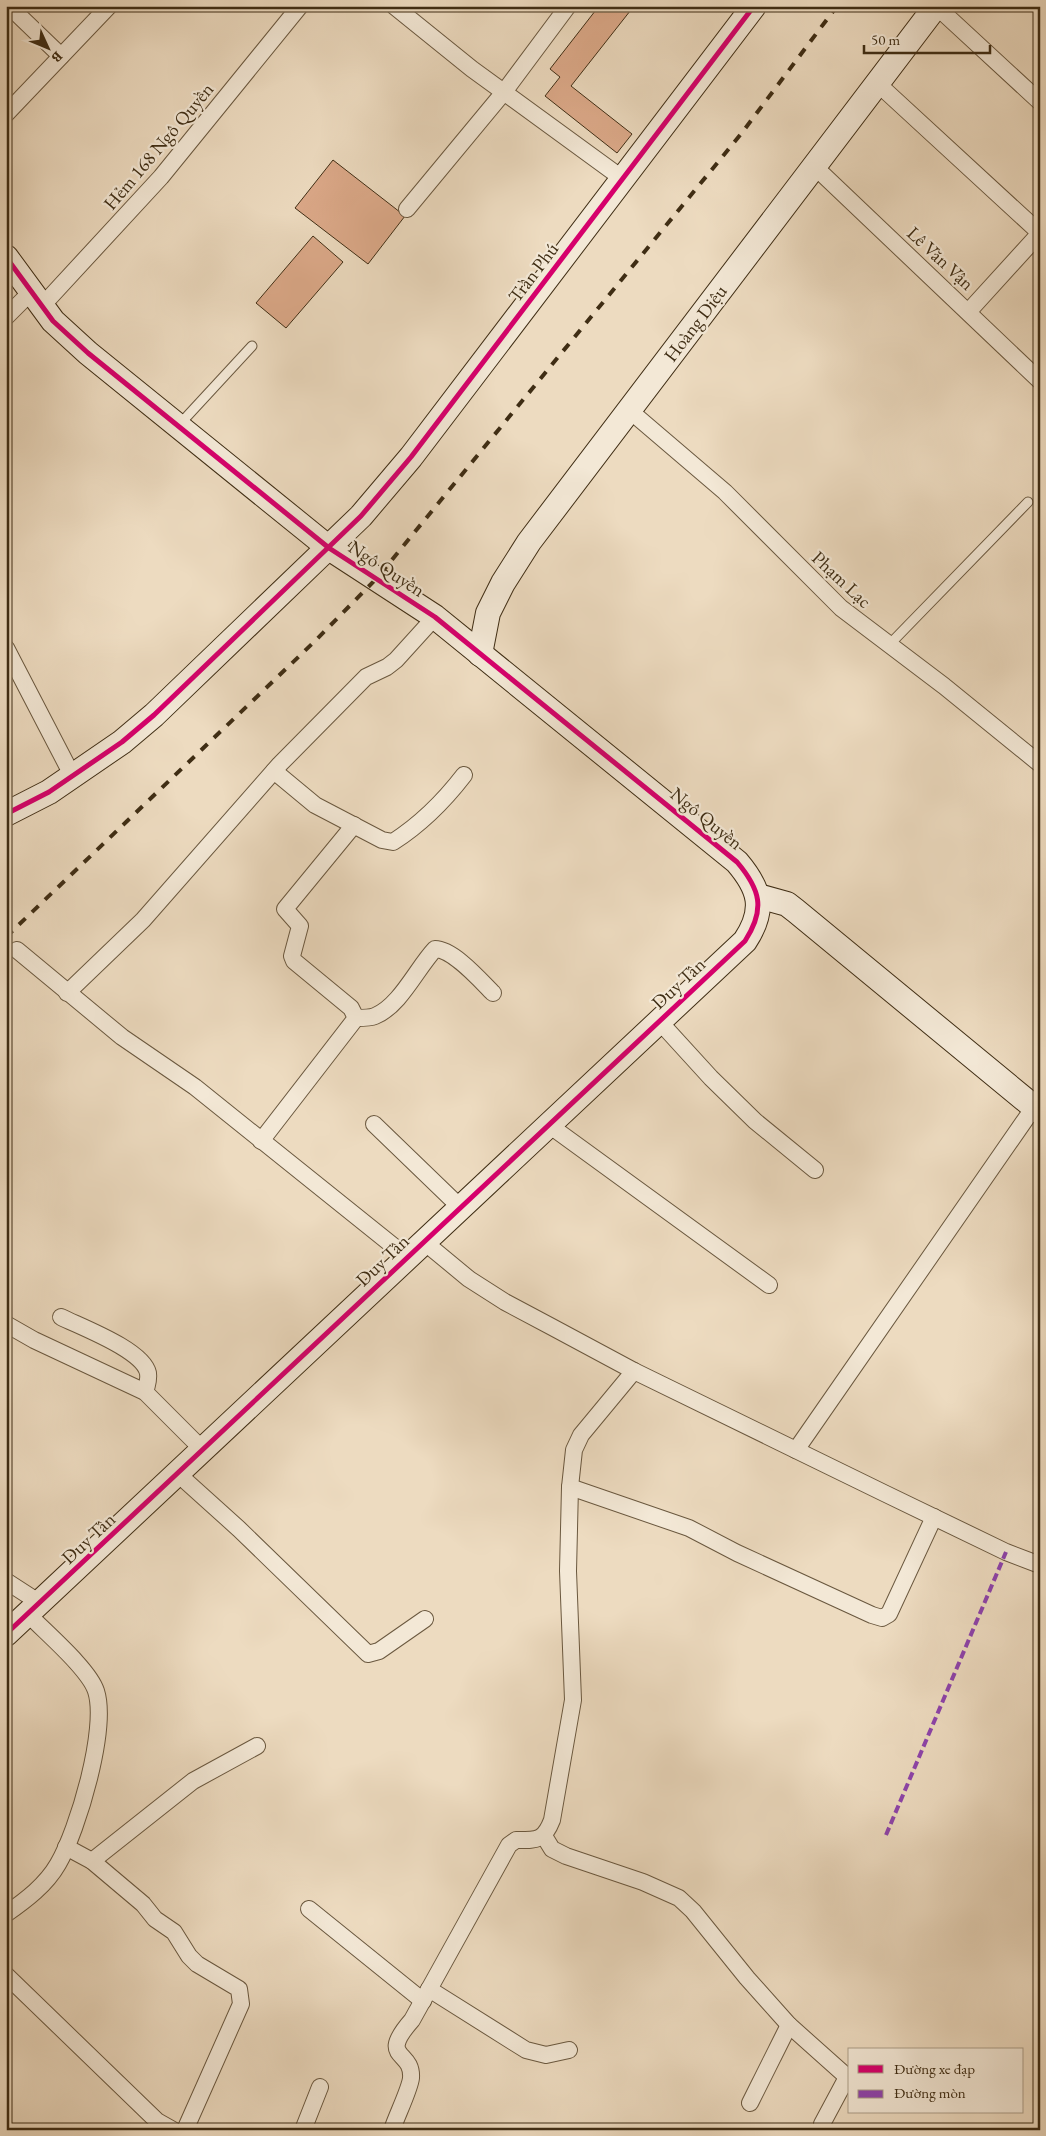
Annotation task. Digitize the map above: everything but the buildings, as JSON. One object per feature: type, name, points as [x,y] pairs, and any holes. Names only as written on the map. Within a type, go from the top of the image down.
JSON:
[{"type":"street","points":[[9,6],[61,56]]},
{"type":"street","points":[[6,114],[109,6]]},
{"type":"street","name":"Hẻm 168 Ngô Quyền","points":[[6,317],[36,300],[161,176],[300,6]]},
{"type":"street","points":[[394,6],[472,69],[622,179]]},
{"type":"street","points":[[407,209],[504,92],[568,6]]},
{"type":"street","name":"Trần Phú","points":[[6,814],[28,805],[122,742],[154,715],[361,516],[398,473],[754,6]]},
{"type":"street","points":[[936,6],[1040,102]]},
{"type":"street","name":"Hoàng Diệu","points":[[480,654],[488,613],[503,583],[528,542],[936,6]]},
{"type":"street","points":[[877,83],[1040,233],[969,312]]},
{"type":"street","name":"Lê Văn Vận","points":[[814,166],[1040,381]]},
{"type":"street","name":"Ngô Quyền","points":[[6,257],[36,300],[88,353],[176,427],[329,548],[435,617],[737,862],[752,880],[758,896]]},
{"type":"street","name":"Phạm Lạc","points":[[629,410],[725,492],[842,608],[944,686],[1040,764]]},
{"type":"street","points":[[67,993],[143,920],[274,771],[366,677],[387,667],[396,660],[435,617]]},
{"type":"street","points":[[6,648],[72,776]]},
{"type":"street","points":[[274,771],[316,805],[382,840],[393,842],[413,829],[448,796],[464,776]]},
{"type":"street","points":[[354,825],[285,909],[300,926],[292,956],[294,961],[351,1008],[356,1018]]},
{"type":"street","points":[[758,896],[786,904],[796,911],[1037,1110],[796,1450]]},
{"type":"street","name":"Duy Tân","points":[[6,1634],[745,940],[753,929],[757,915],[758,896]]},
{"type":"street","points":[[261,1141],[356,1018],[375,1016],[388,1007],[404,991],[435,949],[443,949],[451,955],[493,993]]},
{"type":"street","points":[[17,950],[122,1037],[195,1087],[261,1141],[415,1249],[469,1278],[505,1302],[634,1371],[1006,1552],[1040,1565]]},
{"type":"street","points":[[659,1021],[711,1078],[755,1120],[815,1170]]},
{"type":"street","points":[[374,1124],[460,1207]]},
{"type":"street","points":[[549,1125],[769,1284]]},
{"type":"street","points":[[61,1316],[130,1352],[142,1362],[148,1372],[145,1392]]},
{"type":"street","points":[[6,1324],[34,1340],[145,1392],[203,1450]]},
{"type":"street","points":[[392,2130],[411,2080],[411,2071],[398,2050],[397,2041],[412,2020],[475,1911],[509,1846],[516,1840],[536,1840],[544,1836],[552,1820],[573,1700],[568,1571],[570,1488],[574,1450],[581,1435],[634,1371]]},
{"type":"street","points":[[178,1474],[239,1529],[368,1654],[379,1651],[425,1619]]},
{"type":"street","points":[[570,1488],[689,1528],[737,1553],[882,1618],[889,1614],[934,1517]]},
{"type":"street","points":[[6,1581],[34,1609],[92,1682],[100,1708],[96,1745],[87,1782],[66,1847],[58,1865],[41,1886],[6,1914]]},
{"type":"street","points":[[92,1860],[193,1782],[257,1746]]},
{"type":"street","points":[[544,1836],[552,1849],[679,1898],[693,1911],[747,1978],[789,2025],[845,2076],[845,2081],[822,2124]]},
{"type":"street","points":[[66,1847],[92,1860],[143,1904],[156,1919],[174,1932],[189,1956],[197,1964],[240,1990],[241,2004],[184,2130]]},
{"type":"street","points":[[309,1909],[426,1995],[526,2050],[546,2055],[569,2050]]},
{"type":"street","points":[[6,1975],[154,2126],[173,2130]]},
{"type":"street","points":[[750,2103],[789,2025]]},
{"type":"street","points":[[302,2130],[320,2087]]},
{"type":"lane","points":[[176,427],[252,346]]},
{"type":"lane","points":[[889,645],[1028,502]]},
{"type":"railway","points":[[6,937],[314,642],[377,578],[741,134],[837,6]]},
{"type":"marked path","points":[[886,1835],[1006,1552]]},
{"type":"cycle path","points":[[6,814],[49,792],[122,742],[154,715],[361,516],[411,457],[754,6]]},
{"type":"cycle path","points":[[6,257],[53,321],[88,353],[329,548],[435,617],[737,862],[751,881],[758,900],[756,919],[745,941],[6,1634]]}]
